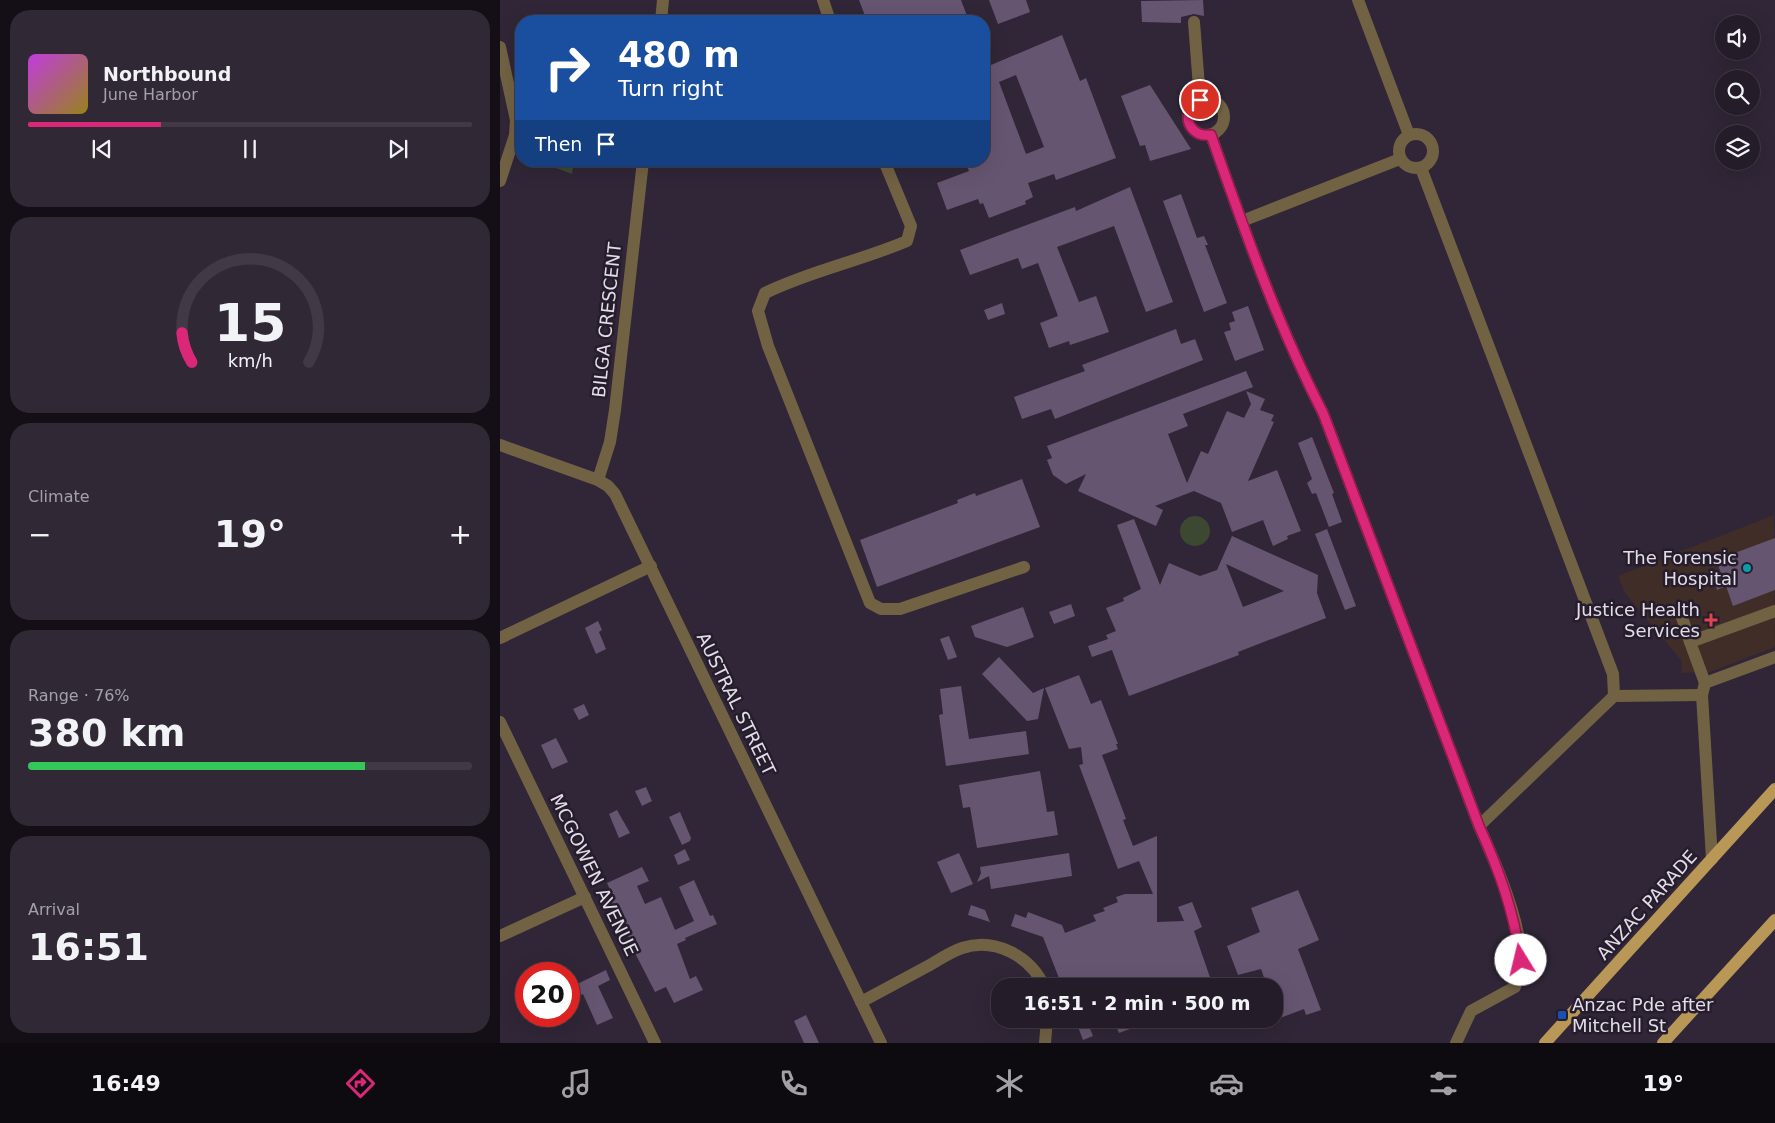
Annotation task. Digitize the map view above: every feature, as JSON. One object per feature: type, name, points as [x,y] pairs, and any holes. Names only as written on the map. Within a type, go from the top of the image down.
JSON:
[{"type":"main road","name":"ANZAC PARADE","points":[[1545,1043],[1775,789]]},
{"type":"main road","points":[[1663,1043],[1775,920]]},
{"type":"street","points":[[662,15],[663,0]]},
{"type":"street","points":[[823,0],[828,15]]},
{"type":"street","points":[[1358,0],[1409,135]]},
{"type":"street","points":[[1194,22],[1200,100]]},
{"type":"street","points":[[500,47],[515,115]]},
{"type":"street","points":[[1206,99],[1217,103],[1223,112],[1223,123],[1211,135],[1205,136],[1194,131],[1188,120],[1190,108],[1200,100],[1206,99]]},
{"type":"street","points":[[500,181],[515,135]]},
{"type":"street","points":[[1211,135],[1242,221],[1298,364],[1323,413],[1479,826],[1494,860],[1514,918],[1521,960],[1515,986],[1471,1010],[1456,1043]]},
{"type":"street","points":[[1409,135],[1423,136],[1432,146],[1431,159],[1421,168],[1413,169],[1405,165],[1400,159],[1399,148],[1404,138],[1409,135]]},
{"type":"street","points":[[1242,221],[1400,159]]},
{"type":"street","name":"BILGA CRESCENT","points":[[598,480],[607,454],[612,426],[642,167]]},
{"type":"street","points":[[886,167],[911,226],[907,242],[870,257],[790,280],[765,293],[758,311],[768,346],[870,603],[881,609],[900,609],[1024,567]]},
{"type":"street","points":[[1421,168],[1614,674],[1614,696]]},
{"type":"street","name":"AUSTRAL STREET","points":[[500,445],[598,480],[608,486],[615,494],[881,1043]]},
{"type":"street","points":[[500,638],[651,566]]},
{"type":"street","points":[[1680,611],[1703,689],[1712,860]]},
{"type":"street","points":[[1690,642],[1775,611]]},
{"type":"street","points":[[1479,826],[1614,696],[1703,689],[1775,657]]},
{"type":"street","name":"MCGOWEN AVENUE","points":[[500,722],[654,1043]]},
{"type":"street","points":[[500,936],[585,896]]},
{"type":"street","points":[[861,1002],[952,952],[970,946],[992,946],[1016,954],[1031,965],[1039,978]]},
{"type":"street","points":[[1045,1043],[1046,1028]]},
{"type":"shaded area","name":"Justice Health Services","points":[[1774,515],[1775,647],[1710,672],[1682,673],[1681,660],[1625,593],[1618,576]]},
{"type":"green space","points":[[553,167],[573,167],[572,174]]},
{"type":"green space","points":[[1195,516],[1206,520],[1210,531],[1206,542],[1195,546],[1184,542],[1180,531],[1184,520]]},
{"type":"building","points":[[859,0],[961,0],[967,15],[865,15]]},
{"type":"building","points":[[989,0],[1026,0],[1030,12],[998,24]]},
{"type":"building","points":[[1203,0],[1204,16],[1194,14],[1181,17],[1181,23],[1142,22],[1141,1]]},
{"type":"building","points":[[1062,35],[1080,81],[1086,78],[1116,158],[1056,180],[1054,174],[1028,183],[1033,197],[1025,201],[1026,204],[989,218],[983,203],[980,204],[978,199],[947,210],[937,183],[969,171],[967,167],[990,167],[990,65]],"holes":[[[1016,75],[1044,147],[1026,154],[999,82]]]},
{"type":"building","points":[[1150,85],[1191,149],[1150,161],[1145,145],[1140,146],[1121,96]]},
{"type":"building","points":[[1130,187],[1173,302],[1146,312],[1114,226],[1057,247],[1079,302],[1096,296],[1109,332],[1070,345],[1069,341],[1049,348],[1040,323],[1058,316],[1038,263],[1022,269],[1018,258],[970,275],[960,250],[1075,207],[1076,211]]},
{"type":"building","points":[[1181,194],[1197,238],[1204,236],[1208,245],[1205,245],[1227,303],[1204,312],[1163,201]]},
{"type":"building","points":[[1002,303],[1005,314],[988,320],[984,310]]},
{"type":"building","points":[[1248,306],[1264,350],[1235,361],[1224,332],[1231,330],[1229,323],[1235,321],[1232,312]]},
{"type":"building","points":[[1176,329],[1181,344],[1195,339],[1203,360],[1055,419],[1051,409],[1022,419],[1014,397],[1085,371],[1082,365]]},
{"type":"building","points":[[1246,371],[1253,387],[1183,414],[1188,426],[1168,434],[1187,483],[1201,451],[1208,454],[1227,411],[1244,418],[1251,404],[1246,391],[1265,399],[1260,410],[1274,415],[1271,421],[1274,422],[1248,481],[1277,470],[1301,531],[1287,536],[1288,539],[1273,546],[1263,520],[1232,532],[1221,503],[1194,491],[1155,506],[1163,510],[1156,526],[1078,491],[1086,474],[1066,484],[1053,475],[1047,460],[1052,458],[1047,446]]},
{"type":"building","points":[[1312,437],[1334,493],[1332,494],[1342,522],[1329,527],[1316,493],[1312,494],[1307,483],[1312,479],[1298,443]]},
{"type":"building","points":[[1022,479],[1040,527],[877,587],[860,540],[958,503],[957,500],[975,493],[976,496]]},
{"type":"building","points":[[1134,519],[1160,585],[1169,563],[1200,576],[1217,570],[1232,536],[1318,575],[1317,593],[1326,618],[1238,652],[1239,655],[1129,696],[1112,650],[1092,657],[1088,646],[1108,639],[1106,635],[1116,631],[1106,608],[1124,601],[1123,598],[1141,589],[1117,525]],"holes":[[[1226,564],[1284,591],[1243,607]]]},
{"type":"building","points":[[1327,529],[1356,606],[1345,610],[1315,534]]},
{"type":"building","name":"The Forensic Hospital","points":[[1775,538],[1775,590],[1733,606],[1726,586],[1717,590],[1714,579],[1722,576],[1716,560]]},
{"type":"building","points":[[1071,604],[1075,616],[1054,624],[1049,612]]},
{"type":"building","points":[[1023,607],[1034,637],[1007,647],[975,637],[971,626]]},
{"type":"building","points":[[598,621],[602,630],[599,632],[606,649],[596,654],[585,628]]},
{"type":"building","points":[[949,636],[957,657],[948,660],[940,639]]},
{"type":"building","points":[[999,657],[1033,693],[1044,688],[1038,719],[1027,721],[982,674]]},
{"type":"building","points":[[1079,675],[1091,704],[1101,700],[1118,744],[1116,744],[1118,749],[1102,755],[1126,819],[1123,820],[1133,846],[1157,836],[1157,922],[1184,921],[1178,907],[1192,902],[1202,927],[1194,931],[1210,978],[1059,978],[1043,937],[1011,926],[1015,914],[1026,918],[1028,912],[1062,925],[1065,933],[1096,921],[1093,915],[1105,911],[1103,908],[1118,902],[1116,897],[1125,894],[1153,894],[1139,861],[1118,869],[1079,765],[1083,764],[1081,747],[1069,749],[1045,688]]},
{"type":"building","points":[[961,686],[969,739],[1026,731],[1029,754],[946,766],[939,715],[943,714],[940,689]]},
{"type":"building","points":[[584,704],[589,715],[579,720],[573,709]]},
{"type":"building","points":[[556,738],[568,762],[552,769],[541,745]]},
{"type":"building","points":[[1040,771],[1047,812],[1054,811],[1058,835],[977,848],[970,807],[963,808],[959,785]]},
{"type":"building","points":[[646,787],[652,801],[642,806],[635,791]]},
{"type":"building","points":[[617,810],[630,833],[619,838],[609,814]]},
{"type":"building","points":[[680,812],[691,838],[690,841],[682,845],[669,817]]},
{"type":"building","points":[[685,849],[690,860],[678,865],[674,855]]},
{"type":"building","points":[[959,853],[973,884],[951,893],[937,862]]},
{"type":"building","points":[[1069,853],[1072,876],[991,889],[989,876],[977,882],[981,873],[980,867]]},
{"type":"building","points":[[642,867],[649,881],[637,886],[645,904],[661,897],[675,930],[694,921],[679,887],[694,880],[710,916],[713,915],[717,924],[685,938],[686,940],[677,944],[690,979],[696,976],[703,990],[674,1003],[666,987],[655,992],[634,951],[626,931],[629,930],[621,912],[615,915],[608,901],[614,898],[607,883]]},
{"type":"building","points":[[1298,890],[1319,940],[1298,949],[1321,1010],[1306,1015],[1304,1009],[1283,1017],[1283,978],[1264,978],[1261,969],[1238,975],[1227,946],[1260,932],[1251,908]]},
{"type":"building","points":[[971,905],[985,910],[990,922],[968,915]]},
{"type":"building","points":[[606,970],[610,980],[598,986],[613,1018],[597,1025],[583,994],[580,995],[580,983]]},
{"type":"building","points":[[806,1015],[819,1043],[804,1043],[794,1021]]},
{"type":"building","points":[[1078,1028],[1090,1028],[1093,1036],[1083,1040]]},
{"type":"building","points":[[1117,1028],[1132,1028],[1119,1033]]},
{"type":"place","name":"The Forensic Hospital","points":[[1747,568]]},
{"type":"place","name":"Justice Health Services","points":[[1711,620]]},
{"type":"place","name":"Anzac Pde after Mitchell St","points":[[1562,1015]]},
{"type":"route","points":[[1200,100],[1190,108],[1188,120],[1190,126],[1199,134],[1211,135],[1242,221],[1298,364],[1323,413],[1406,628],[1479,826],[1494,860],[1514,918],[1521,960]]}]
